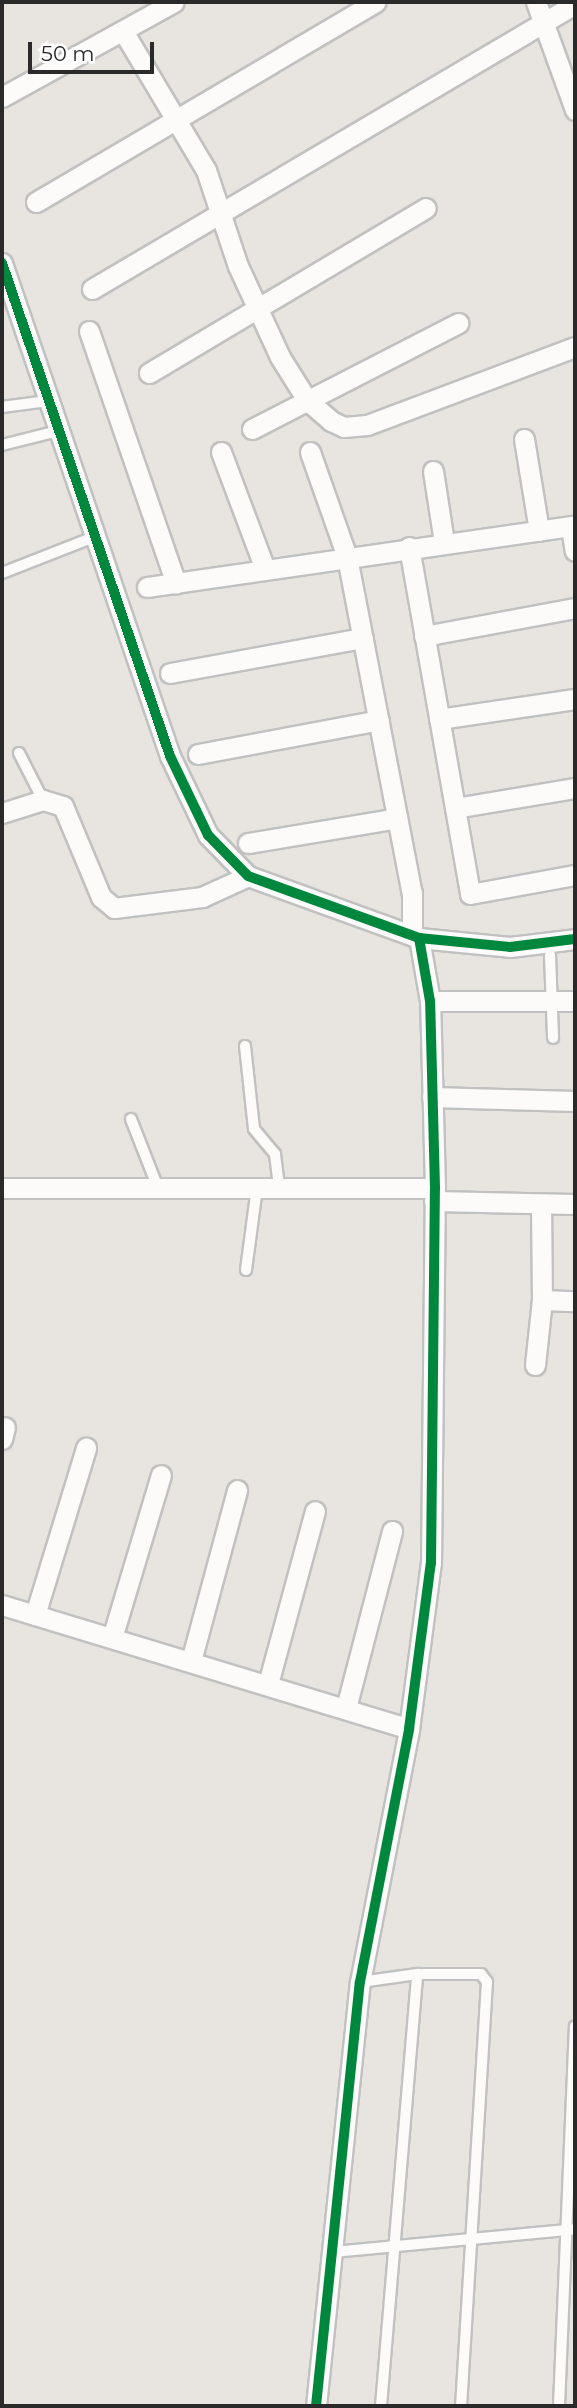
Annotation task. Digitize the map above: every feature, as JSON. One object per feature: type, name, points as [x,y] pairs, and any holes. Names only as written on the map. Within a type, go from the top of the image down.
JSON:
[{"type":"street","points":[[2,97],[174,2]]},
{"type":"street","points":[[36,202],[375,2]]},
{"type":"street","points":[[536,2],[575,110]]},
{"type":"street","points":[[92,289],[575,4]]},
{"type":"street","points":[[123,31],[206,170],[257,309],[307,400],[344,427],[366,425],[575,347]]},
{"type":"street","points":[[149,373],[426,208]]},
{"type":"street","points":[[2,264],[170,756],[208,835],[248,876],[416,936],[510,947],[575,939]]},
{"type":"street","points":[[252,429],[457,323]]},
{"type":"street","points":[[89,331],[176,583]]},
{"type":"street","points":[[524,439],[539,531]]},
{"type":"street","points":[[221,452],[265,569]]},
{"type":"street","points":[[310,452],[347,557],[412,893],[416,936],[430,1001],[434,1195],[431,1563],[409,1729],[360,1982],[316,2406]]},
{"type":"street","points":[[433,471],[443,542]]},
{"type":"street","points":[[147,587],[443,542],[573,526],[575,551]]},
{"type":"street","points":[[409,547],[470,894],[575,876]]},
{"type":"street","points":[[424,636],[575,608]]},
{"type":"street","points":[[170,673],[363,638]]},
{"type":"street","points":[[439,719],[575,699]]},
{"type":"street","points":[[198,754],[379,720]]},
{"type":"street","points":[[454,808],[575,788]]},
{"type":"street","points":[[2,813],[43,800],[67,810],[98,891],[110,906],[202,897],[248,876]]},
{"type":"street","points":[[248,842],[397,818]]},
{"type":"street","points":[[430,1001],[575,1001]]},
{"type":"street","points":[[432,1097],[575,1101]]},
{"type":"street","points":[[2,1188],[257,1188],[575,1204]]},
{"type":"street","points":[[535,1365],[541,1300],[541,1204]]},
{"type":"street","points":[[541,1300],[575,1301]]},
{"type":"street","points":[[35,1615],[86,1448]]},
{"type":"street","points":[[112,1638],[161,1475]]},
{"type":"street","points":[[191,1661],[237,1490]]},
{"type":"street","points":[[268,1684],[315,1511]]},
{"type":"street","points":[[346,1708],[392,1531]]},
{"type":"street","points":[[2,1605],[409,1729]]},
{"type":"lane","points":[[2,407],[48,401]]},
{"type":"lane","points":[[2,445],[58,431]]},
{"type":"lane","points":[[2,573],[94,537]]},
{"type":"lane","points":[[19,753],[43,800]]},
{"type":"lane","points":[[550,955],[553,1038]]},
{"type":"lane","points":[[245,1046],[254,1129],[275,1154],[279,1189]]},
{"type":"lane","points":[[131,1119],[158,1188]]},
{"type":"lane","points":[[246,1270],[257,1188]]},
{"type":"lane","points":[[381,2406],[392,2247],[417,1974]]},
{"type":"lane","points":[[360,1982],[417,1974],[481,1974],[487,1982],[461,2406]]},
{"type":"lane","points":[[559,2406],[571,2229],[575,2026]]},
{"type":"lane","points":[[333,2252],[571,2229]]},
{"type":"cycle path","points":[[2,263],[170,756],[208,835],[248,876],[419,938],[510,947],[575,939]]},
{"type":"cycle path","points":[[316,2406],[360,1982],[409,1729],[431,1563],[435,1188],[430,1001],[419,938]]}]
